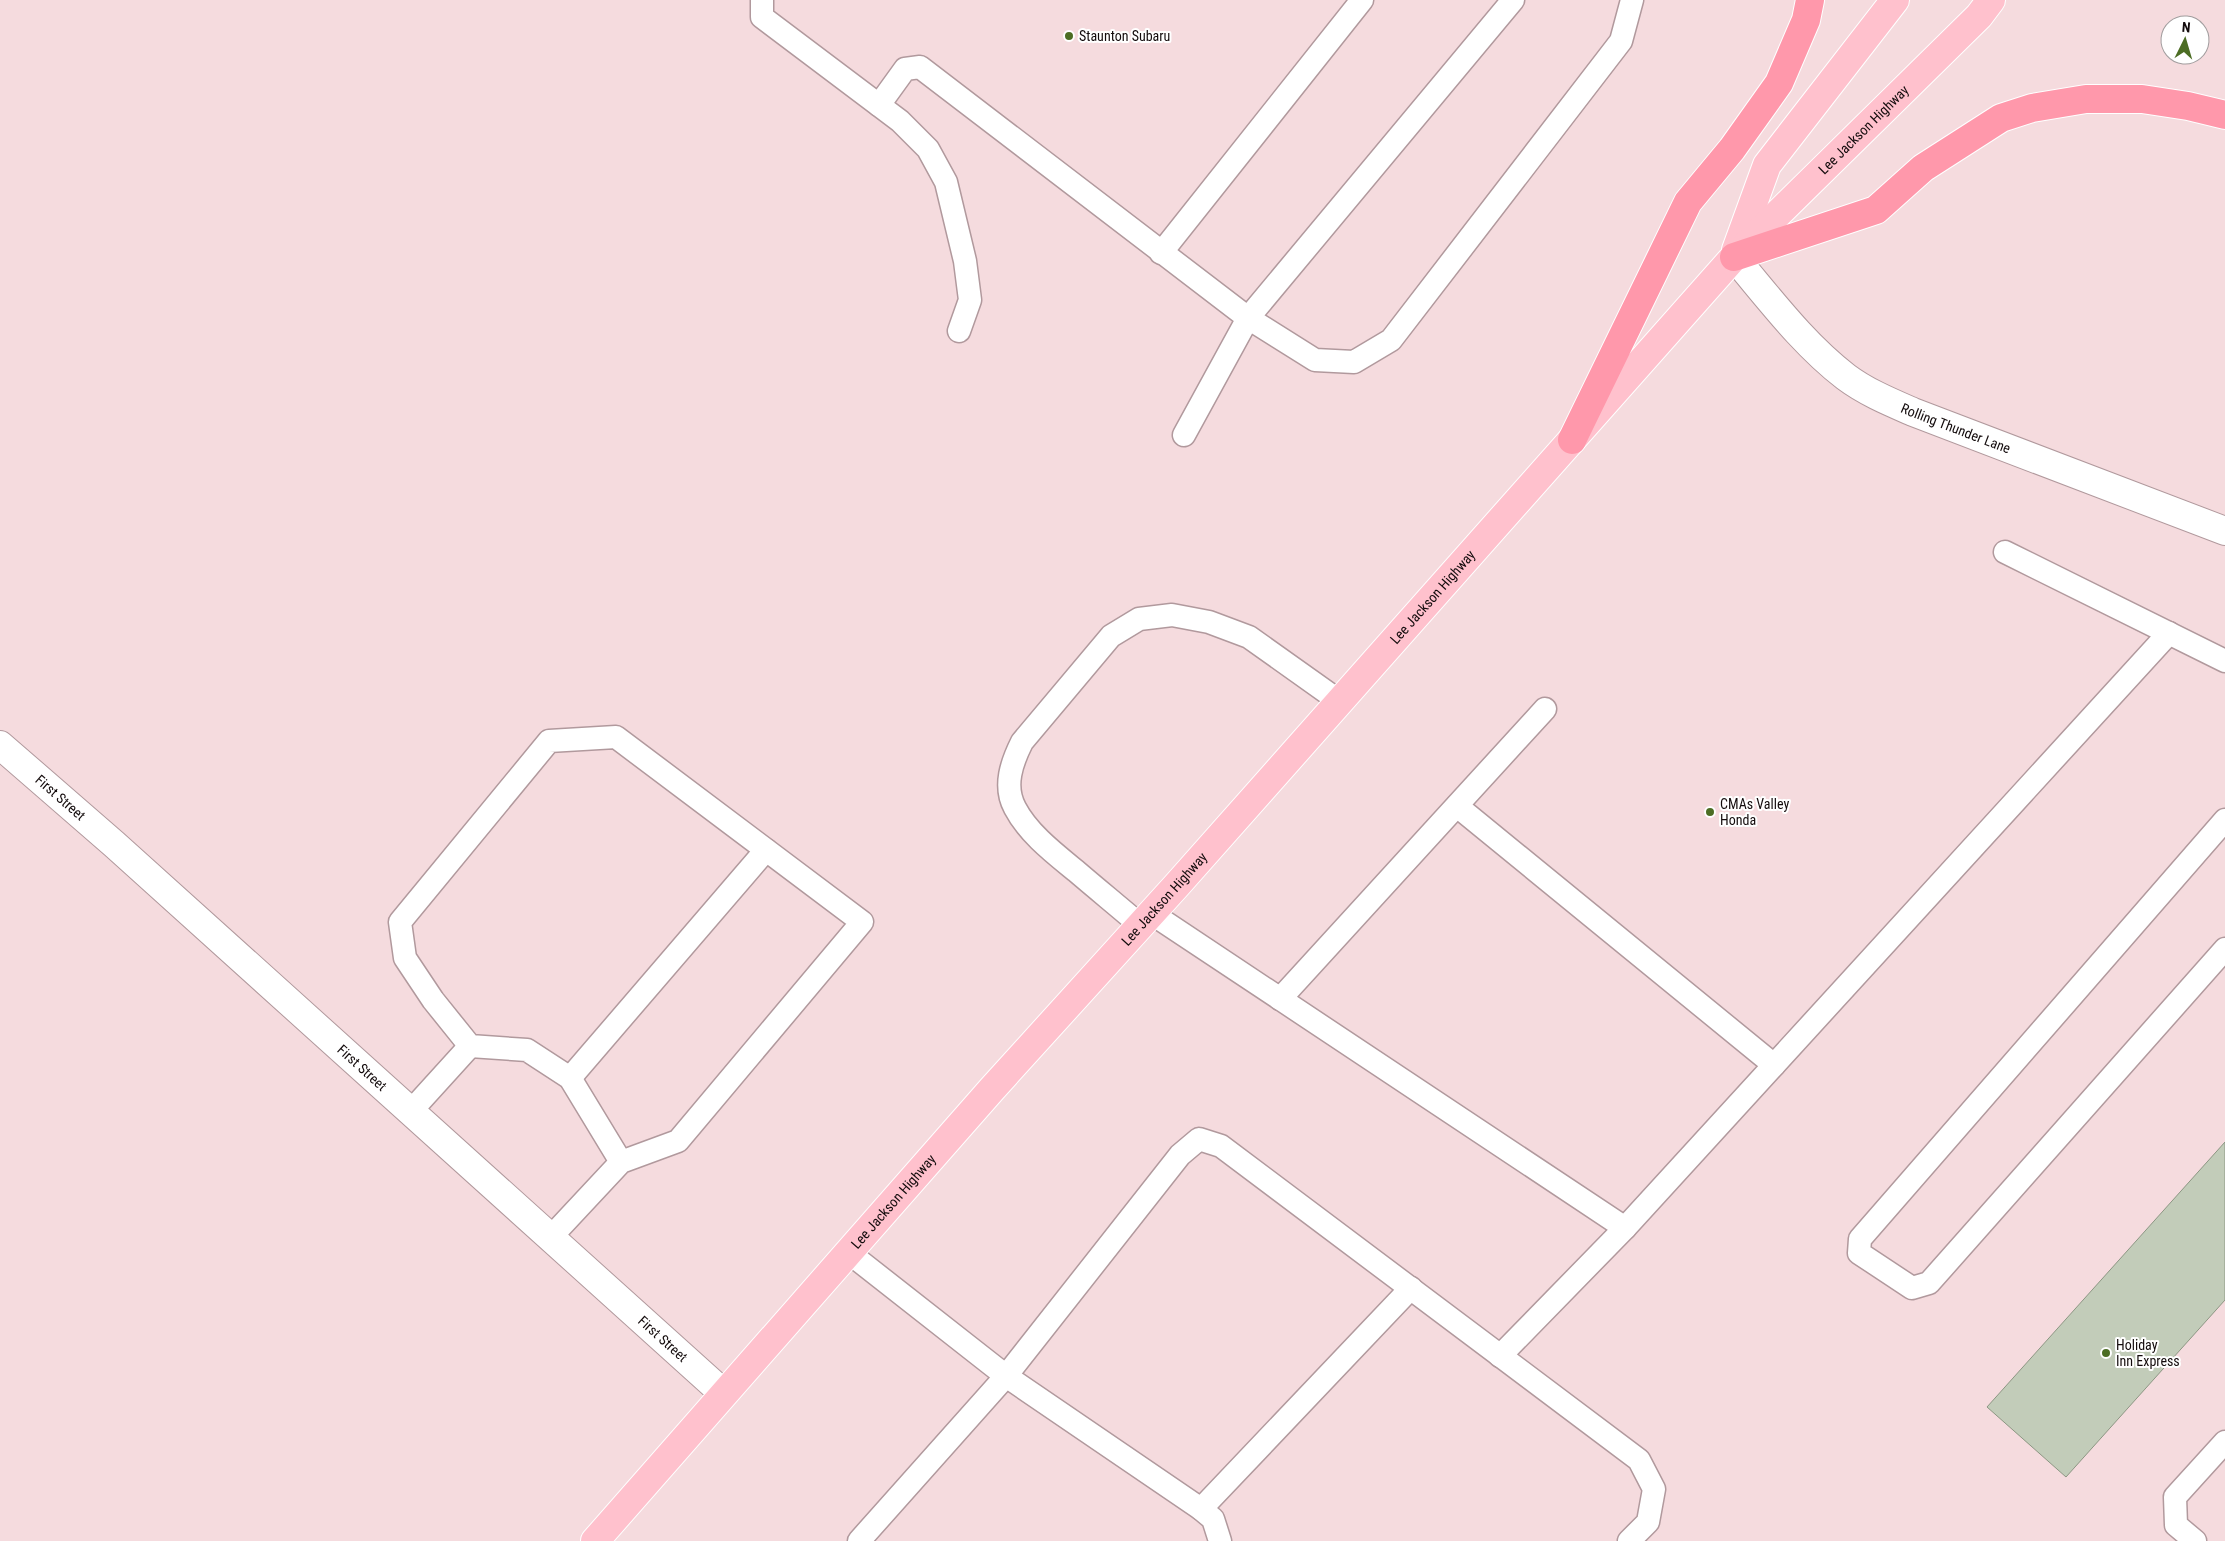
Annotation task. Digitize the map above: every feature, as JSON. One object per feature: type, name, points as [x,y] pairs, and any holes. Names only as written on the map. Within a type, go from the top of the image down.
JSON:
[{"type":"highway","points":[[1572,440],[1688,202],[1732,148],[1779,83],[1806,20],[1810,0]]},
{"type":"highway","points":[[1734,257],[1876,210],[1923,168],[2001,118],[2032,108],[2086,99],[2142,99],[2188,106],[2225,116]]},
{"type":"main road","name":"Lee Jackson Highway","points":[[1734,257],[1767,165],[1895,0]]},
{"type":"main road","name":"Lee Jackson Highway","points":[[595,1541],[848,1252],[1734,257],[1979,16],[1991,0]]},
{"type":"street","name":"Rolling Thunder Lane","points":[[1734,257],[1799,335],[1845,376],[1874,395],[1913,412],[2225,531]]},
{"type":"street","name":"First Street","points":[[0,744],[114,844],[723,1393]]},
{"type":"lane","points":[[762,0],[762,17],[900,121],[928,150],[946,182],[965,261],[970,300],[959,331]]},
{"type":"lane","points":[[1161,253],[1362,0]]},
{"type":"lane","points":[[1184,435],[1248,318],[1513,0]]},
{"type":"lane","points":[[879,105],[905,69],[920,67],[1248,318],[1315,360],[1354,362],[1391,340],[1621,41],[1632,0]]},
{"type":"lane","points":[[2005,552],[2225,661]]},
{"type":"lane","points":[[1338,700],[1249,637],[1209,622],[1172,615],[1139,619],[1112,636],[1022,742],[1012,761],[1009,782],[1014,807],[1030,829],[1053,852],[1146,919],[1280,999],[1624,1228]]},
{"type":"lane","points":[[1500,1356],[1624,1228],[2169,634]]},
{"type":"lane","points":[[1280,999],[1545,709]]},
{"type":"lane","points":[[550,1238],[621,1162],[678,1141],[862,922],[616,737],[549,741],[400,922],[405,958],[433,1000],[470,1046],[527,1050],[570,1078],[621,1162]]},
{"type":"lane","points":[[1457,806],[1774,1065]]},
{"type":"lane","points":[[2225,820],[1860,1239],[1859,1253],[1912,1288],[1929,1283],[2225,949]]},
{"type":"lane","points":[[570,1078],[766,850]]},
{"type":"lane","points":[[410,1111],[470,1046]]},
{"type":"lane","points":[[859,1541],[1006,1376],[1180,1155],[1198,1139],[1221,1146],[1639,1460],[1654,1489],[1648,1522],[1629,1541]]},
{"type":"lane","points":[[848,1252],[1006,1376],[1201,1508],[1213,1519],[1220,1541]]},
{"type":"lane","points":[[1201,1508],[1410,1288]]},
{"type":"lane","points":[[2195,1541],[2176,1526],[2175,1497],[2225,1442]]},
{"type":"building","name":"Holiday Inn Express","points":[[2225,1142],[2225,1300],[2066,1477],[1987,1407]]},
{"type":"place","name":"Staunton Subaru","points":[[1069,36]]},
{"type":"place","name":"CMAs Valley Honda","points":[[1710,812]]},
{"type":"place","name":"Holiday Inn Express","points":[[2106,1353]]}]
